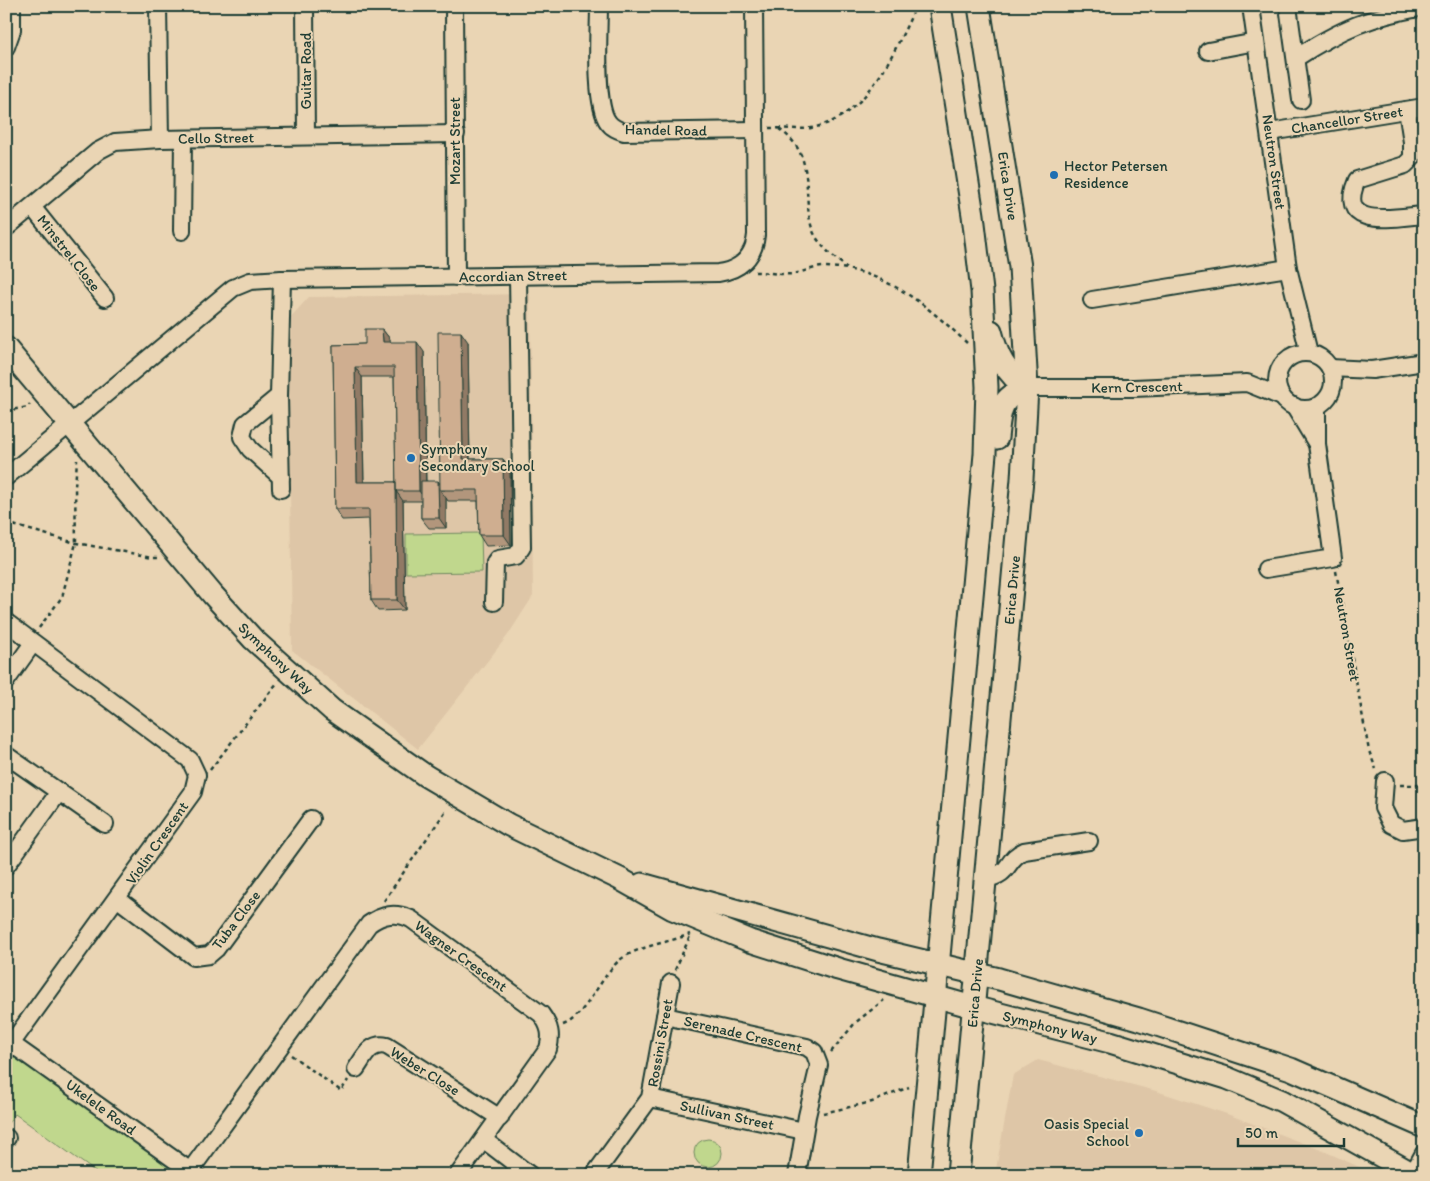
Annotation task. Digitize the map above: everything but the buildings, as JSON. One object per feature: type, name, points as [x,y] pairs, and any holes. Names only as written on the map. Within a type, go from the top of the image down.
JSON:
[{"type":"main road","points":[[919,1175],[937,996],[985,454],[986,387],[982,291],[972,206],[940,6]]},
{"type":"main road","name":"Erica Drive","points":[[958,1175],[1022,479],[1027,388],[1020,266],[979,6]]},
{"type":"main road","points":[[982,291],[995,348],[1004,368],[1015,380],[1027,388]]},
{"type":"main road","name":"Symphony Way","points":[[6,348],[71,423],[213,595],[253,639],[332,710],[426,776],[508,826],[620,879],[673,910],[750,941],[973,1007],[1110,1042],[1227,1078],[1282,1101],[1413,1174]]},
{"type":"main road","points":[[973,587],[990,506],[1000,414],[1009,396],[1027,388]]},
{"type":"main road","name":"Symphony Way","points":[[620,879],[677,892],[878,950],[976,974],[1139,1019],[1244,1052],[1342,1090],[1424,1127]]},
{"type":"street","points":[[6,47],[12,30],[12,6]]},
{"type":"street","points":[[158,6],[160,139]]},
{"type":"street","name":"Guitar Road","points":[[305,6],[306,136]]},
{"type":"street","name":"Mozart Street","points":[[454,6],[456,277]]},
{"type":"street","name":"Handel Road","points":[[599,6],[600,100],[605,117],[615,129],[624,132],[760,129]]},
{"type":"street","name":"Accordian Street","points":[[6,477],[233,288],[259,279],[718,273],[735,269],[749,257],[755,243],[760,129],[754,6]]},
{"type":"street","name":"Neutron Street","points":[[1251,6],[1288,268],[1309,353]]},
{"type":"street","points":[[1288,6],[1301,100]]},
{"type":"street","points":[[1296,58],[1326,38],[1361,21],[1424,6]]},
{"type":"street","points":[[1208,51],[1256,42]]},
{"type":"street","name":"Chancellor Street","points":[[1270,132],[1424,107]]},
{"type":"street","points":[[1407,110],[1412,142],[1412,158],[1405,165],[1358,180],[1352,194],[1353,206],[1360,215],[1370,218],[1424,215]]},
{"type":"street","name":"Cello Street","points":[[6,228],[33,208],[106,146],[125,141],[456,134]]},
{"type":"street","points":[[182,231],[183,139]]},
{"type":"street","name":"Minstrel Close","points":[[33,208],[104,298]]},
{"type":"street","points":[[1092,300],[1288,268]]},
{"type":"street","points":[[494,602],[494,563],[498,559],[516,556],[522,547],[518,276]]},
{"type":"street","points":[[279,396],[245,424],[242,437],[250,449],[281,483],[279,396],[282,279]]},
{"type":"street","name":"Neutron Street","points":[[1286,362],[1300,317]]},
{"type":"street","points":[[1288,402],[1309,409],[1325,401],[1333,386],[1330,368],[1325,361],[1309,353],[1286,362],[1278,382],[1288,402],[1317,444]]},
{"type":"street","name":"Kern Crescent","points":[[1247,384],[1286,362]]},
{"type":"street","points":[[1330,368],[1372,370],[1424,362]]},
{"type":"street","points":[[1333,386],[1372,370]]},
{"type":"street","name":"Kern Crescent","points":[[1027,388],[1134,388],[1247,384],[1288,402]]},
{"type":"street","points":[[1266,569],[1333,558],[1317,444],[1317,406]]},
{"type":"street","name":"Violin Crescent","points":[[6,622],[190,760],[197,776],[193,792],[118,899],[9,1042]]},
{"type":"street","points":[[6,680],[33,643]]},
{"type":"street","points":[[6,755],[105,824]]},
{"type":"street","points":[[1385,781],[1384,808],[1391,824],[1403,830],[1424,828]]},
{"type":"street","points":[[6,866],[59,792]]},
{"type":"street","name":"Tuba Close","points":[[118,899],[194,957],[209,955],[216,949],[311,819]]},
{"type":"street","points":[[985,879],[1001,875],[1018,854],[1089,841]]},
{"type":"street","name":"Wagner Crescent","points":[[193,1173],[280,1046],[370,924],[380,917],[402,915],[411,919],[541,1014],[550,1028]]},
{"type":"street","name":"Rossini Street","points":[[594,1175],[650,1098],[671,983]]},
{"type":"street","name":"Serenade Crescent","points":[[665,1016],[806,1047],[814,1052],[819,1065],[797,1175]]},
{"type":"street","points":[[458,1175],[548,1049],[551,1039],[550,1028]]},
{"type":"street","name":"Ukelele Road","points":[[9,1042],[193,1173]]},
{"type":"street","name":"Weber Close","points":[[356,1068],[372,1046],[379,1044],[387,1046],[500,1118]]},
{"type":"street","name":"Sullivan Street","points":[[650,1098],[806,1124]]},
{"type":"street","points":[[484,1140],[530,1175]]},
{"type":"street","points":[[1413,1174],[1424,1153]]},
{"type":"path","points":[[760,129],[813,128],[850,110],[866,95],[878,77],[893,53],[916,6]]},
{"type":"path","points":[[777,128],[788,138],[802,156],[808,179],[813,231],[820,242],[848,269]]},
{"type":"path","points":[[749,272],[790,274],[824,266],[848,269],[905,291],[930,308],[967,343]]},
{"type":"path","points":[[6,411],[28,407],[32,400]]},
{"type":"path","points":[[33,643],[38,630],[62,597],[76,544],[75,487],[78,456]]},
{"type":"path","points":[[6,523],[76,544],[153,558],[163,556]]},
{"type":"path","name":"Neutron Street","points":[[1333,558],[1369,751],[1376,770],[1385,781]]},
{"type":"path","points":[[205,776],[278,682]]},
{"type":"path","points":[[1385,781],[1402,786],[1424,785]]},
{"type":"path","points":[[380,906],[448,808]]},
{"type":"path","points":[[550,1028],[566,1024],[620,960],[635,952],[692,932],[671,983]]},
{"type":"path","points":[[826,1058],[855,1023],[889,997]]},
{"type":"path","points":[[280,1046],[341,1091],[356,1068]]},
{"type":"path","points":[[806,1124],[872,1102],[909,1087]]},
{"type":"shaded area","name":"Symphony Secondary School","points":[[530,294],[533,596],[508,635],[418,749],[292,650],[288,320],[309,297]]},
{"type":"shaded area","name":"Oasis Special School","points":[[1038,1060],[1156,1091],[1227,1114],[1326,1152],[1368,1171],[1369,1175],[995,1175],[1013,1075]]},
{"type":"green space","points":[[481,533],[482,572],[406,573],[406,534]]},
{"type":"green space","points":[[6,1048],[181,1175],[100,1175],[15,1114],[6,1126]]},
{"type":"green space","points":[[708,1139],[718,1143],[722,1153],[718,1163],[708,1167],[698,1163],[694,1153],[698,1143]]},
{"type":"place","name":"Hector Petersen Residence","points":[[1054,175]]},
{"type":"place","name":"Symphony Secondary School","points":[[411,458]]},
{"type":"place","name":"Oasis Special School","points":[[1139,1133]]}]
